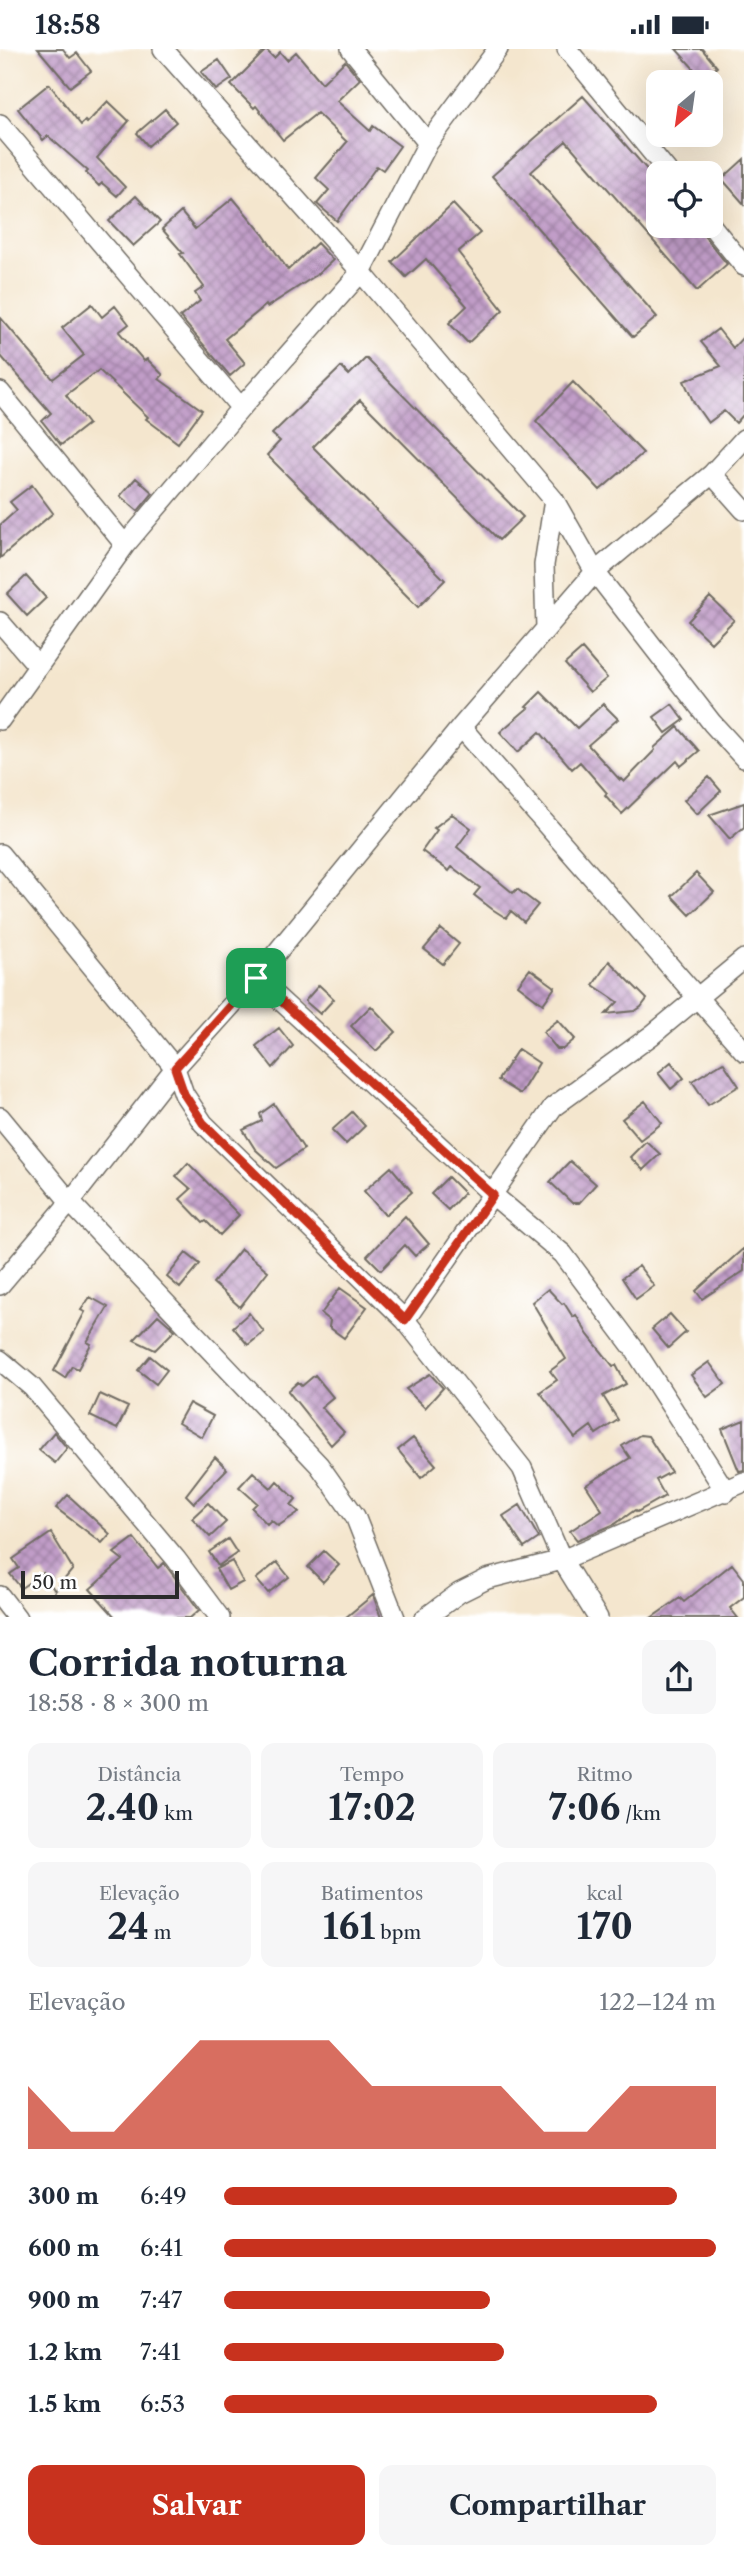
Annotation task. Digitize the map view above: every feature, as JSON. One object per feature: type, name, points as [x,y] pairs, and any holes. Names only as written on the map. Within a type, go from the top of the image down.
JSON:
[{"type":"street","points":[[163,49],[361,272],[554,500],[595,572],[712,723],[744,758]]},
{"type":"street","points":[[351,49],[428,143]]},
{"type":"street","points":[[0,720],[125,545],[361,272],[428,143],[498,49]]},
{"type":"street","points":[[567,49],[659,161]]},
{"type":"street","points":[[0,124],[241,408]]},
{"type":"street","points":[[721,238],[744,266]]},
{"type":"street","points":[[0,392],[125,545]]},
{"type":"street","points":[[0,1285],[70,1202],[175,1068],[256,978],[461,727],[595,572],[712,474],[744,439]]},
{"type":"street","points":[[712,474],[744,510]]},
{"type":"street","points":[[546,628],[544,565],[554,500]]},
{"type":"street","points":[[0,622],[38,666]]},
{"type":"street","points":[[461,727],[744,1051]]},
{"type":"street","points":[[0,854],[175,1068],[184,1094],[203,1123],[405,1320],[522,1468],[562,1560],[597,1617]]},
{"type":"street","points":[[405,1320],[553,1107],[652,1035],[744,959]]},
{"type":"street","points":[[256,978],[493,1195],[563,1254],[635,1350],[726,1492]]},
{"type":"street","points":[[0,1117],[70,1202],[319,1465],[355,1516],[395,1617]]},
{"type":"street","points":[[0,1360],[32,1387],[176,1559],[219,1617]]},
{"type":"street","points":[[426,1617],[459,1593],[487,1579],[562,1560],[726,1492],[744,1482]]},
{"type":"street","points":[[0,1596],[16,1617]]},
{"type":"building","points":[[38,49],[63,49],[70,58],[77,53],[91,71],[70,87]]},
{"type":"building","points":[[676,49],[702,49],[717,67],[714,70],[695,70]]},
{"type":"building","points":[[266,50],[274,58],[280,52],[287,60],[296,52],[322,83],[345,61],[360,79],[337,101],[370,131],[373,126],[400,146],[383,170],[377,166],[337,221],[317,204],[329,190],[316,178],[347,142],[317,113],[283,140],[256,106],[254,108],[231,85]]},
{"type":"building","points":[[219,60],[232,79],[216,90],[201,72]]},
{"type":"building","points":[[49,84],[81,125],[85,121],[87,123],[108,101],[129,121],[97,158],[125,187],[117,196],[102,183],[99,186],[86,173],[88,171],[48,136],[43,140],[18,109]]},
{"type":"building","points":[[583,96],[646,168],[646,233],[566,141],[531,172],[657,317],[633,337],[492,176]]},
{"type":"building","points":[[165,109],[176,122],[148,146],[137,133]]},
{"type":"building","points":[[744,159],[744,204],[723,180]]},
{"type":"building","points":[[136,196],[160,222],[133,246],[109,221]]},
{"type":"building","points":[[233,198],[288,270],[317,243],[333,260],[318,274],[267,307],[266,305],[225,339],[245,363],[230,376],[180,317],[200,301],[195,293],[204,287],[180,254],[183,253],[162,229],[181,212],[195,229]]},
{"type":"building","points":[[453,204],[480,233],[458,252],[503,310],[468,343],[449,323],[467,306],[426,259],[406,277],[392,262]]},
{"type":"building","points":[[651,238],[706,238],[727,264],[697,291]]},
{"type":"building","points":[[92,304],[102,317],[115,306],[129,324],[119,332],[144,361],[147,359],[163,375],[159,379],[202,410],[178,443],[146,419],[148,417],[99,370],[66,395],[88,424],[61,445],[42,421],[51,413],[0,355],[0,317],[53,379],[84,355],[62,328]]},
{"type":"building","points":[[718,329],[733,348],[744,336],[744,414],[736,423],[724,411],[708,423],[694,403],[684,381],[721,366],[701,342]]},
{"type":"building","points":[[366,358],[523,517],[499,540],[360,400],[313,447],[445,580],[418,607],[267,455],[280,441],[272,434],[341,367],[349,375]]},
{"type":"building","points":[[573,382],[643,453],[600,490],[536,421]]},
{"type":"building","points":[[136,478],[153,493],[138,511],[120,496]]},
{"type":"building","points":[[32,485],[53,513],[0,558],[0,525],[17,510],[10,502]]},
{"type":"building","points":[[26,576],[46,598],[27,616],[7,594]]},
{"type":"building","points":[[710,597],[734,620],[711,643],[688,621]]},
{"type":"building","points":[[582,649],[607,678],[590,692],[565,664]]},
{"type":"building","points":[[541,692],[577,728],[603,704],[618,719],[588,745],[624,782],[654,748],[678,727],[699,751],[681,766],[677,761],[622,814],[580,762],[572,769],[540,732],[518,752],[500,732],[528,708],[526,707]]},
{"type":"building","points":[[672,704],[684,720],[666,733],[654,717]]},
{"type":"building","points":[[709,777],[721,791],[697,814],[684,800]]},
{"type":"building","points":[[744,803],[744,827],[730,839],[709,815]]},
{"type":"building","points":[[452,814],[471,828],[457,847],[513,893],[517,889],[538,905],[524,922],[511,911],[506,918],[492,909],[474,895],[480,888],[452,867],[449,871],[422,851],[437,830],[434,828]]},
{"type":"building","points":[[696,873],[714,892],[690,915],[672,896]]},
{"type":"building","points":[[441,929],[459,944],[443,964],[424,949]]},
{"type":"building","points":[[609,961],[647,999],[635,1011],[606,1014],[618,1002],[593,985]]},
{"type":"building","points":[[530,969],[555,987],[543,1004],[518,985]]},
{"type":"building","points":[[319,985],[334,999],[320,1014],[305,1001]]},
{"type":"building","points":[[371,1006],[396,1032],[376,1051],[351,1026]]},
{"type":"building","points":[[558,1020],[575,1039],[563,1049],[557,1049],[543,1032]]},
{"type":"building","points":[[279,1028],[293,1046],[273,1068],[256,1046]]},
{"type":"building","points":[[518,1049],[539,1063],[520,1094],[498,1080]]},
{"type":"building","points":[[671,1062],[684,1078],[671,1089],[658,1073]]},
{"type":"building","points":[[723,1062],[739,1086],[708,1105],[692,1081]]},
{"type":"building","points":[[645,1101],[662,1123],[640,1140],[622,1119]]},
{"type":"building","points":[[274,1104],[304,1149],[276,1168],[255,1149],[243,1130],[262,1121],[260,1114]]},
{"type":"building","points":[[352,1112],[365,1126],[346,1144],[332,1130]]},
{"type":"building","points":[[646,1141],[660,1154],[643,1170],[630,1157]]},
{"type":"building","points":[[570,1161],[596,1184],[579,1203],[572,1203],[550,1182]]},
{"type":"building","points":[[188,1163],[239,1215],[220,1235],[206,1221],[203,1223],[180,1199],[191,1189],[176,1176]]},
{"type":"building","points":[[391,1167],[412,1192],[385,1215],[364,1191]]},
{"type":"building","points":[[448,1177],[464,1193],[448,1210],[431,1194]]},
{"type":"building","points":[[405,1216],[429,1244],[415,1256],[405,1245],[381,1270],[367,1256]]},
{"type":"building","points":[[744,1248],[744,1271],[702,1299],[696,1291]]},
{"type":"building","points":[[241,1249],[268,1271],[240,1307],[213,1283]]},
{"type":"building","points":[[186,1253],[200,1264],[180,1288],[167,1277]]},
{"type":"building","points":[[639,1266],[654,1286],[636,1299],[622,1278]]},
{"type":"building","points":[[340,1288],[367,1307],[344,1338],[329,1327],[330,1321],[321,1314]]},
{"type":"building","points":[[548,1289],[564,1303],[573,1317],[576,1315],[588,1335],[613,1366],[616,1365],[626,1384],[603,1396],[618,1420],[596,1434],[591,1426],[575,1438],[540,1392],[557,1380],[550,1371],[566,1359],[532,1302]]},
{"type":"building","points":[[90,1297],[108,1307],[87,1342],[91,1344],[78,1369],[72,1366],[65,1378],[54,1371],[85,1312],[81,1310]]},
{"type":"building","points":[[249,1313],[264,1332],[248,1345],[233,1327]]},
{"type":"building","points":[[670,1314],[686,1332],[668,1348],[652,1329]]},
{"type":"building","points":[[158,1315],[175,1330],[155,1350],[134,1340]]},
{"type":"building","points":[[150,1356],[167,1370],[156,1384],[138,1370]]},
{"type":"building","points":[[709,1362],[725,1384],[707,1397],[691,1375]]},
{"type":"building","points":[[430,1374],[443,1388],[425,1408],[406,1389]]},
{"type":"building","points":[[315,1375],[333,1397],[321,1407],[344,1432],[331,1445],[288,1391],[298,1382],[302,1386]]},
{"type":"building","points":[[100,1394],[128,1407],[117,1429],[90,1416]]},
{"type":"building","points":[[189,1403],[213,1416],[202,1437],[178,1423]]},
{"type":"building","points":[[744,1420],[744,1470],[739,1471],[722,1429]]},
{"type":"building","points":[[54,1432],[67,1448],[55,1463],[39,1450]]},
{"type":"building","points":[[640,1435],[648,1436],[671,1472],[656,1480],[665,1496],[637,1512],[635,1510],[615,1524],[577,1540],[570,1531],[602,1510],[586,1485],[630,1458],[622,1446]]},
{"type":"building","points":[[413,1438],[436,1465],[421,1478],[398,1450]]},
{"type":"building","points":[[215,1457],[227,1469],[194,1503],[186,1495]]},
{"type":"building","points":[[253,1472],[271,1488],[277,1481],[296,1499],[291,1505],[299,1512],[278,1526],[271,1520],[267,1524],[252,1508],[257,1503],[239,1487]]},
{"type":"building","points":[[68,1495],[110,1534],[102,1543],[56,1508]]},
{"type":"building","points":[[208,1503],[226,1522],[210,1537],[192,1518]]},
{"type":"building","points":[[520,1505],[539,1538],[524,1548],[503,1516]]},
{"type":"building","points":[[51,1533],[73,1569],[55,1591],[43,1573],[21,1588],[10,1574],[19,1568],[13,1559]]},
{"type":"building","points":[[134,1538],[158,1568],[164,1563],[199,1610],[191,1617],[115,1617],[90,1589],[123,1560],[114,1553]]},
{"type":"building","points":[[228,1539],[237,1553],[218,1566],[209,1552]]},
{"type":"building","points":[[324,1551],[339,1565],[323,1582],[308,1567]]},
{"type":"building","points":[[232,1561],[243,1582],[228,1590],[216,1569]]},
{"type":"building","points":[[277,1562],[289,1577],[268,1593],[256,1579]]},
{"type":"building","points":[[732,1564],[744,1579],[744,1597],[730,1608],[737,1617],[652,1617],[680,1598],[684,1602]]},
{"type":"building","points":[[373,1595],[381,1617],[346,1617]]},
{"type":"route","points":[[256,978],[493,1195],[405,1320],[203,1123],[184,1094],[175,1068],[256,978]]}]
